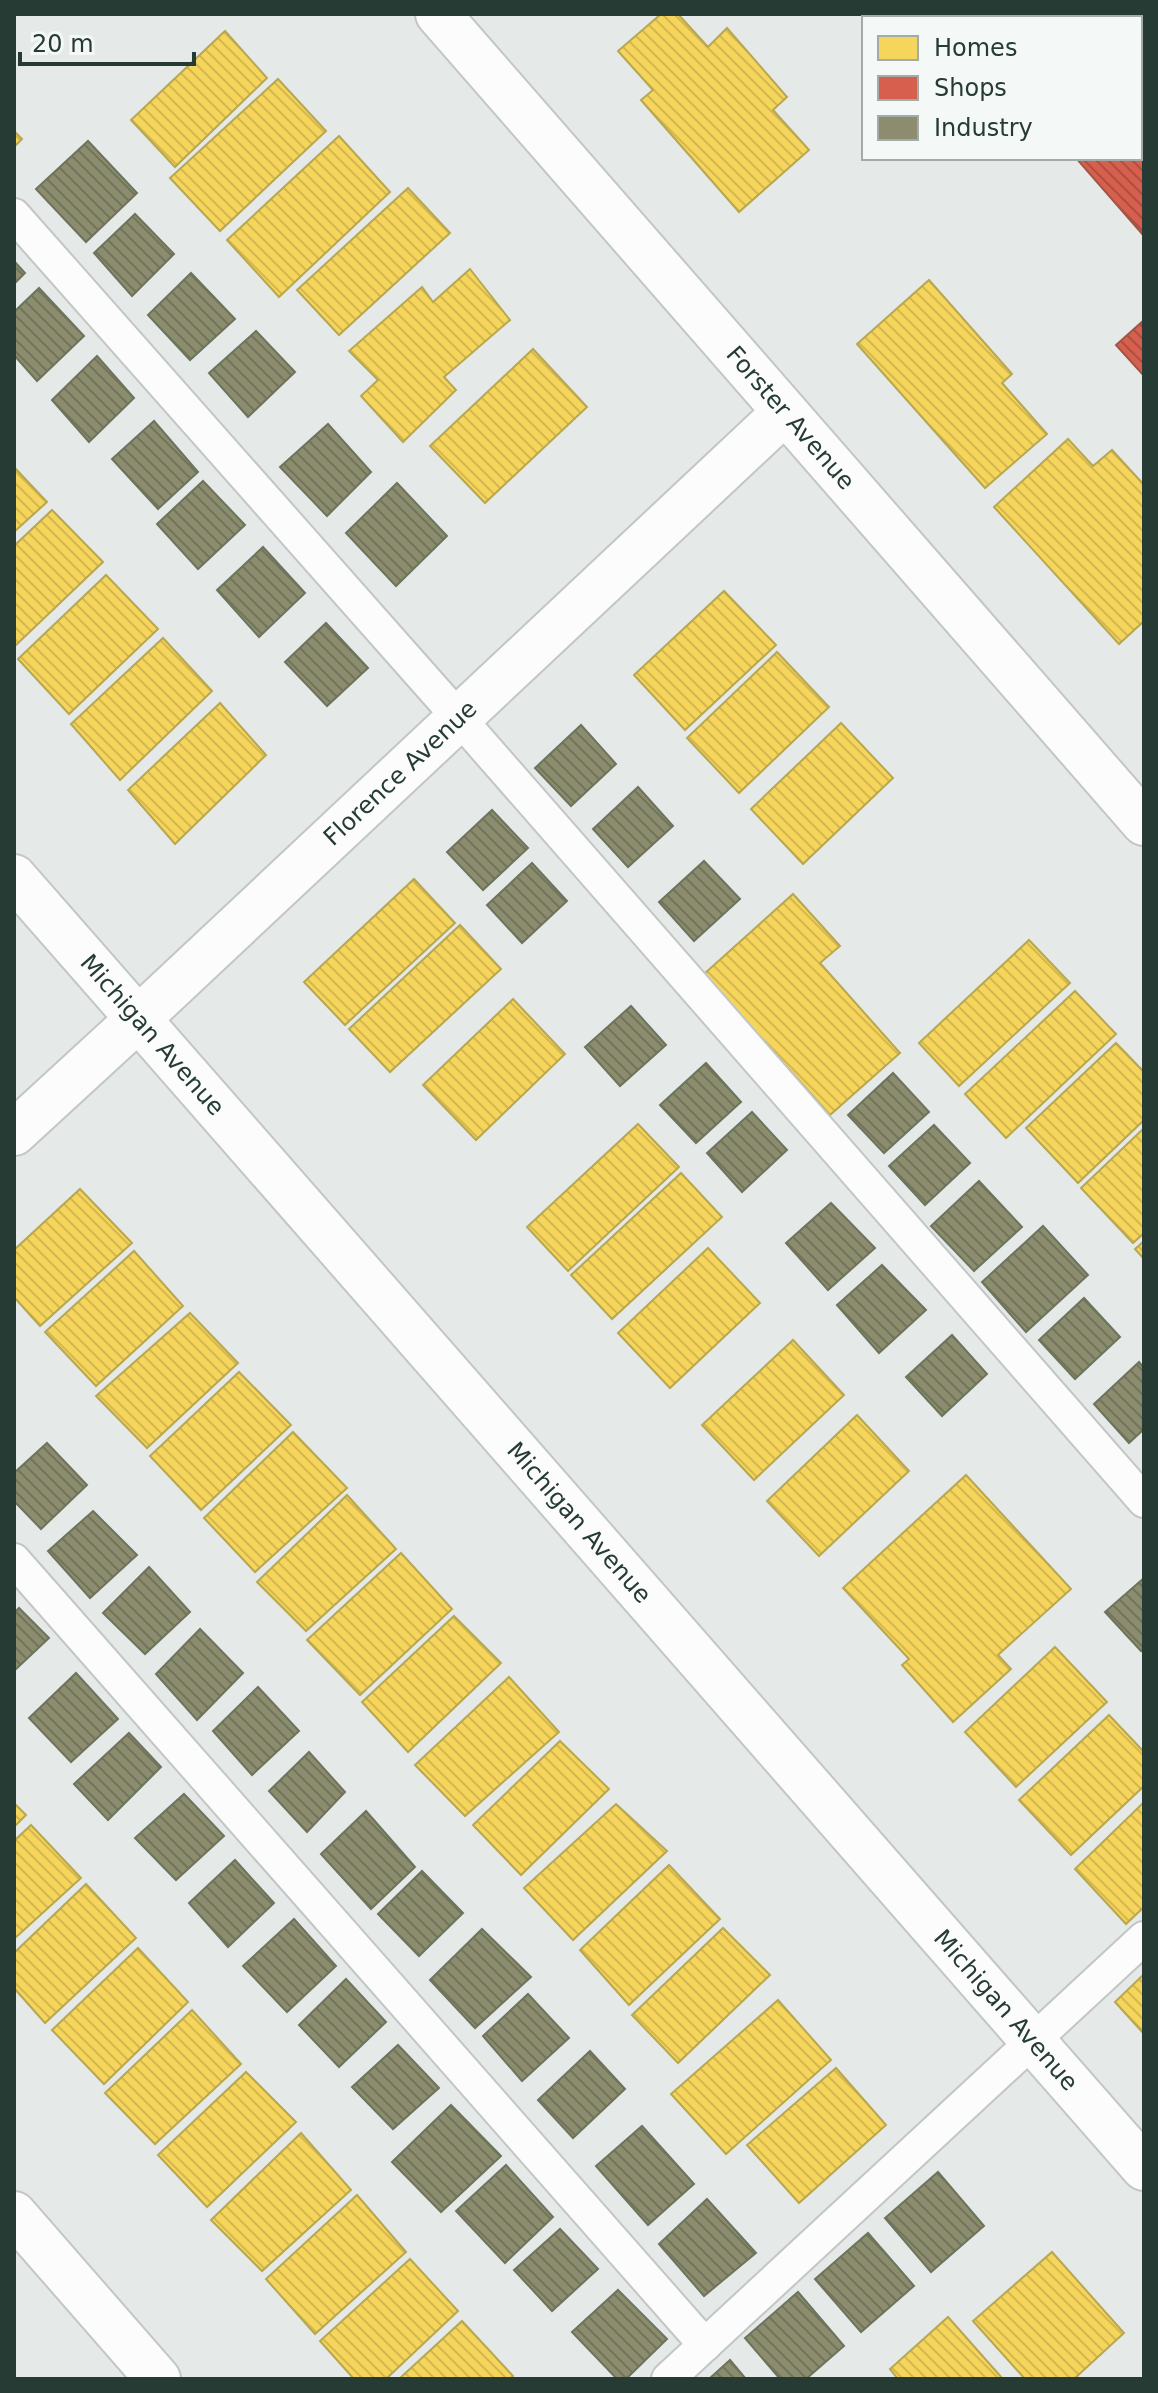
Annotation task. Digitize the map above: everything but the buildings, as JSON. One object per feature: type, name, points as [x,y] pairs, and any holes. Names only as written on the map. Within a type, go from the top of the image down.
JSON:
[{"type":"street","name":"Forster Avenue","points":[[438,14],[1144,823]]},
{"type":"street","name":"Florence Avenue","points":[[14,1133],[785,412]]},
{"type":"street","name":"Michigan Avenue","points":[[14,877],[1144,2168]]},
{"type":"street","points":[[14,2214],[158,2379]]},
{"type":"lane","points":[[14,215],[1144,1501]]},
{"type":"lane","points":[[14,1560],[705,2345]]},
{"type":"lane","points":[[668,2379],[1144,1938]]}]
